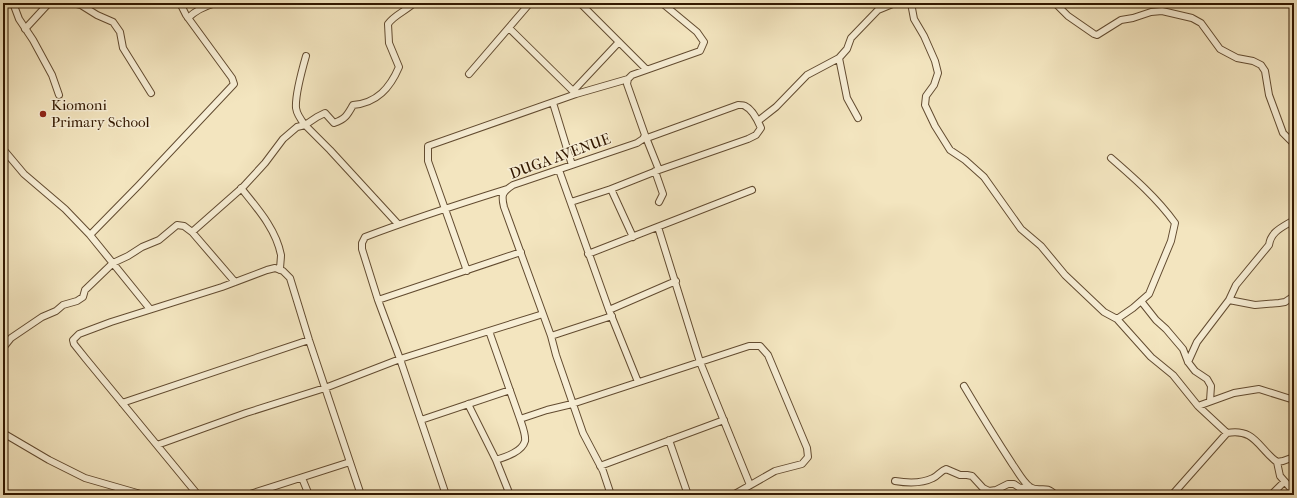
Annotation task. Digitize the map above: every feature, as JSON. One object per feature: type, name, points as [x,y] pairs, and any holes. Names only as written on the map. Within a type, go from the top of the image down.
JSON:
[{"type":"street","points":[[13,3],[19,19],[33,40],[49,69],[59,95]]},
{"type":"street","points":[[25,29],[49,3]]},
{"type":"street","points":[[73,3],[81,5],[97,15],[113,22],[120,32],[123,48],[150,93]]},
{"type":"street","points":[[90,235],[234,84],[232,78],[216,54],[188,18],[180,3]]},
{"type":"street","points":[[188,18],[199,9],[216,3]]},
{"type":"street","points":[[192,232],[241,188],[265,163],[284,139],[297,127],[305,125],[325,113],[334,123],[343,120],[353,105],[362,104],[380,96],[399,67],[389,43],[388,24],[391,20],[414,3]]},
{"type":"street","points":[[580,3],[646,70]]},
{"type":"street","points":[[466,271],[428,161],[428,146],[552,103],[575,92],[628,79],[632,75],[700,51],[704,42],[697,32],[662,3]]},
{"type":"street","points":[[758,121],[780,103],[807,75],[839,58],[846,49],[851,38],[878,10],[895,3]]},
{"type":"street","points":[[911,3],[914,19],[936,61],[938,73],[934,84],[926,96],[925,105],[928,114],[950,150],[965,160],[984,177],[1020,228],[1041,246],[1065,275],[1104,312],[1117,319],[1151,357],[1172,375],[1198,406],[1227,433]]},
{"type":"street","points":[[1055,3],[1068,16],[1094,34],[1098,34],[1121,20],[1152,12],[1162,11],[1192,18],[1201,23],[1220,49],[1236,58],[1253,61],[1261,65],[1265,71],[1269,95],[1283,133],[1294,144]]},
{"type":"street","points":[[469,74],[509,28],[527,4]]},
{"type":"street","points":[[509,28],[575,92]]},
{"type":"street","points":[[575,92],[619,42]]},
{"type":"street","points":[[306,56],[296,109],[298,115],[305,125],[398,224]]},
{"type":"street","points":[[839,58],[847,98],[858,118]]},
{"type":"street","points":[[628,79],[627,84],[657,170],[663,194],[659,202]]},
{"type":"street","points":[[552,103],[572,165]]},
{"type":"street","points":[[571,202],[612,189],[657,170],[756,135],[761,128],[758,121],[749,109],[744,105],[738,105],[646,136]]},
{"type":"street","name":"DUGA AVENUE","points":[[611,495],[600,466],[583,433],[572,404],[551,336],[502,201],[503,194],[513,185],[643,140],[646,136]]},
{"type":"street","points":[[3,149],[24,174],[65,209],[90,235],[150,309]]},
{"type":"street","points":[[1111,158],[1140,183],[1175,223],[1171,241],[1149,294],[1117,319]]},
{"type":"street","points":[[559,170],[588,254],[638,382]]},
{"type":"street","points":[[241,188],[260,212],[273,232],[281,255],[280,270]]},
{"type":"street","points":[[446,495],[378,300],[362,249],[362,243],[366,237],[398,224],[507,189]]},
{"type":"street","points":[[612,189],[633,237]]},
{"type":"street","points":[[588,254],[752,190]]},
{"type":"street","points":[[1188,362],[1197,342],[1229,300],[1236,285],[1269,246],[1270,239],[1275,231],[1294,220]]},
{"type":"street","points":[[3,348],[11,338],[42,317],[56,311],[63,304],[77,301],[83,297],[85,290],[113,263],[142,247],[159,240],[177,225],[184,226],[192,232],[235,282]]},
{"type":"street","points":[[658,227],[700,362],[750,485]]},
{"type":"street","points":[[378,300],[521,252]]},
{"type":"street","points":[[198,495],[74,344],[73,340],[79,334],[111,322],[275,268],[284,271],[290,278],[309,340],[361,495]]},
{"type":"street","points":[[551,336],[611,313],[676,281]]},
{"type":"street","points":[[1229,300],[1255,305],[1285,302],[1294,296]]},
{"type":"street","points":[[1141,301],[1156,320],[1183,349],[1188,362],[1194,371],[1207,379],[1211,386],[1210,401]]},
{"type":"street","points":[[157,445],[246,413],[325,388],[400,360],[542,314]]},
{"type":"street","points":[[489,331],[520,418],[525,440],[522,447],[514,453],[496,460]]},
{"type":"street","points":[[122,403],[309,340]]},
{"type":"street","points":[[520,418],[572,404],[749,346],[760,346],[768,355],[807,448],[808,457],[802,464],[775,471],[733,495]]},
{"type":"street","points":[[964,386],[988,428],[1022,479],[1030,487]]},
{"type":"street","points":[[1198,406],[1234,393],[1259,389],[1294,400]]},
{"type":"street","points":[[421,420],[510,390]]},
{"type":"street","points":[[468,404],[496,460],[510,495]]},
{"type":"street","points":[[600,466],[724,420]]},
{"type":"street","points":[[1172,495],[1227,433],[1240,432],[1247,434],[1277,462],[1280,476],[1294,492]]},
{"type":"street","points":[[3,434],[85,478],[144,495]]},
{"type":"street","points":[[668,440],[688,495]]},
{"type":"street","points":[[1277,462],[1294,457]]},
{"type":"street","points":[[247,495],[350,462]]},
{"type":"street","points":[[894,481],[904,483],[920,482],[934,478],[941,471],[946,469],[960,476],[972,476],[983,488],[989,490],[996,490],[1008,484],[1014,484],[1020,488],[1044,488],[1052,491],[1055,495]]},
{"type":"street","points":[[302,478],[309,495]]},
{"type":"street","points":[[1271,495],[1284,482]]},
{"type":"street","points":[[3,493],[8,495]]},
{"type":"place","name":"Kiomoni Primary School","points":[[43,114]]}]
